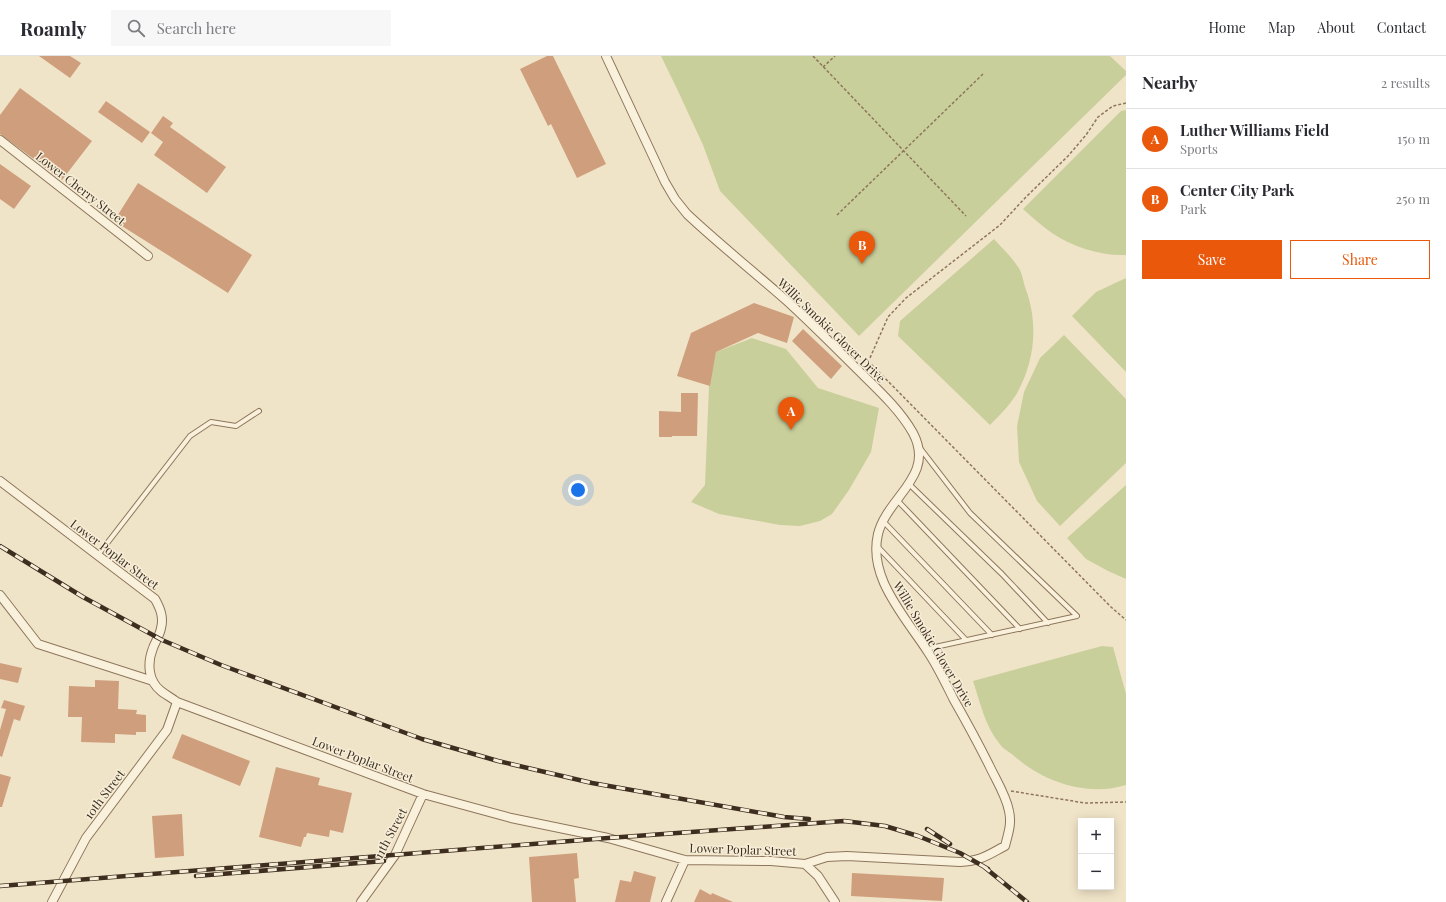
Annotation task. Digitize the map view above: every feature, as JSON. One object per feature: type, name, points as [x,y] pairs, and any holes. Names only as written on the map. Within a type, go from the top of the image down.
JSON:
[{"type":"street","name":"Willie Smokie Glover Drive","points":[[606,56],[665,182],[675,199],[687,214],[787,301],[863,376],[907,423],[918,444],[918,466],[914,477],[883,520],[878,532],[876,544],[879,570],[885,586],[894,602],[926,649],[981,749],[1001,789],[1009,811],[1011,826],[1005,846],[984,858],[973,861],[960,862],[847,856],[827,858],[805,864]]},
{"type":"street","name":"Lower Cherry Street","points":[[0,140],[148,256]]},
{"type":"street","name":"Lower Poplar Street","points":[[0,481],[155,599],[160,608],[162,617],[161,629],[152,650],[149,673],[161,691],[177,702],[423,794],[511,818],[608,838],[685,860],[771,861],[805,864],[818,876],[835,902]]},
{"type":"street","points":[[0,595],[38,644],[153,681]]},
{"type":"street","name":"10th Street","points":[[52,902],[86,838],[168,730],[177,702]]},
{"type":"street","name":"11th Street","points":[[361,902],[395,855],[423,794]]},
{"type":"street","points":[[666,902],[685,860]]},
{"type":"lane","points":[[98,556],[190,436],[211,422],[236,426],[258,411]]},
{"type":"lane","points":[[918,444],[970,513],[1077,616],[926,649]]},
{"type":"lane","points":[[909,484],[1002,574],[1048,623]]},
{"type":"lane","points":[[897,500],[1020,629]]},
{"type":"lane","points":[[883,520],[992,635]]},
{"type":"lane","points":[[876,544],[966,640]]},
{"type":"path","points":[[813,56],[966,216]]},
{"type":"path","points":[[823,67],[834,56]]},
{"type":"path","points":[[837,214],[983,74]]},
{"type":"path","points":[[863,376],[868,361],[888,317],[906,298],[1000,225],[1068,156],[1086,135],[1098,117],[1113,106],[1126,103]]},
{"type":"path","points":[[868,361],[1111,607],[1126,620]]},
{"type":"path","points":[[1001,789],[1085,803],[1126,802]]},
{"type":"green space","points":[[661,56],[1110,56],[1126,71],[1126,75],[859,336],[720,191],[703,145]]},
{"type":"green space","points":[[1126,110],[1126,255],[1116,255],[1087,250],[1068,242],[1052,233],[1023,209],[1121,111]]},
{"type":"green space","points":[[994,239],[1013,260],[1020,271],[1032,314],[1033,342],[1027,369],[1016,395],[990,425],[898,336],[900,321]]},
{"type":"green space","points":[[1126,278],[1126,372],[1072,316],[1096,292]]},
{"type":"green space","points":[[1064,335],[1126,399],[1126,463],[1060,526],[1037,501],[1019,462],[1017,426],[1024,392],[1040,358]]},
{"type":"green space","points":[[752,338],[786,349],[818,388],[879,408],[871,452],[849,490],[832,514],[820,521],[800,526],[780,525],[719,514],[691,502],[705,485],[709,386],[716,352]]},
{"type":"green space","points":[[1126,485],[1126,579],[1086,559],[1067,538]]},
{"type":"green space","points":[[1102,646],[1113,647],[1126,694],[1126,785],[1096,789],[1066,785],[1038,773],[1025,765],[1002,746],[994,736],[986,721],[973,681]]},
{"type":"building","points":[[39,56],[70,56],[81,63],[70,78]]},
{"type":"building","points":[[547,56],[553,56],[606,164],[577,178],[551,124],[548,126],[520,69]]},
{"type":"building","points":[[20,88],[92,141],[62,180],[0,134],[0,115]]},
{"type":"building","points":[[106,101],[150,132],[142,143],[98,112]]},
{"type":"building","points":[[163,116],[173,123],[170,127],[226,167],[207,193],[154,155],[163,142],[151,133]]},
{"type":"building","points":[[0,164],[31,186],[14,209],[0,199]]},
{"type":"building","points":[[138,183],[252,255],[228,293],[114,221]]},
{"type":"building","points":[[754,303],[794,317],[787,343],[758,333],[716,352],[710,386],[677,376],[691,333]]},
{"type":"building","points":[[803,329],[842,366],[831,379],[792,341]]},
{"type":"building","points":[[681,393],[698,393],[697,436],[659,437],[659,411],[681,412]]},
{"type":"building","points":[[0,663],[22,668],[18,683],[0,679]]},
{"type":"building","points":[[95,680],[119,681],[118,709],[137,710],[136,714],[146,715],[146,732],[136,732],[136,735],[115,734],[115,743],[81,742],[82,717],[68,717],[69,686],[95,687]]},
{"type":"building","points":[[4,700],[25,706],[20,721],[14,719],[2,757],[0,756],[0,730],[6,709],[1,708]]},
{"type":"building","points":[[182,734],[250,761],[240,786],[172,758]]},
{"type":"building","points":[[276,767],[320,778],[318,785],[352,793],[343,833],[330,830],[329,837],[307,833],[301,847],[259,837]]},
{"type":"building","points":[[0,774],[11,777],[2,807],[0,807]]},
{"type":"building","points":[[182,814],[184,856],[155,858],[152,816]]},
{"type":"building","points":[[577,853],[579,878],[574,879],[576,902],[532,902],[529,857]]},
{"type":"building","points":[[634,871],[656,877],[650,902],[615,902],[620,880],[631,882]]},
{"type":"building","points":[[852,873],[944,878],[942,901],[851,896]]},
{"type":"building","points":[[700,889],[711,895],[712,893],[733,902],[694,902]]},
{"type":"railway","points":[[0,546],[83,597],[162,640],[221,665],[422,739],[498,761],[592,783],[784,817],[809,819]]},
{"type":"railway","points":[[0,886],[844,821],[885,826],[918,836],[960,853],[988,869]]},
{"type":"railway","points":[[927,829],[950,844]]},
{"type":"railway","points":[[196,876],[384,861]]},
{"type":"railway","points":[[983,866],[1027,902]]},
{"type":"place","name":"Center City Park","points":[[862,264]]},
{"type":"place","name":"Luther Williams Field","points":[[791,430]]}]
